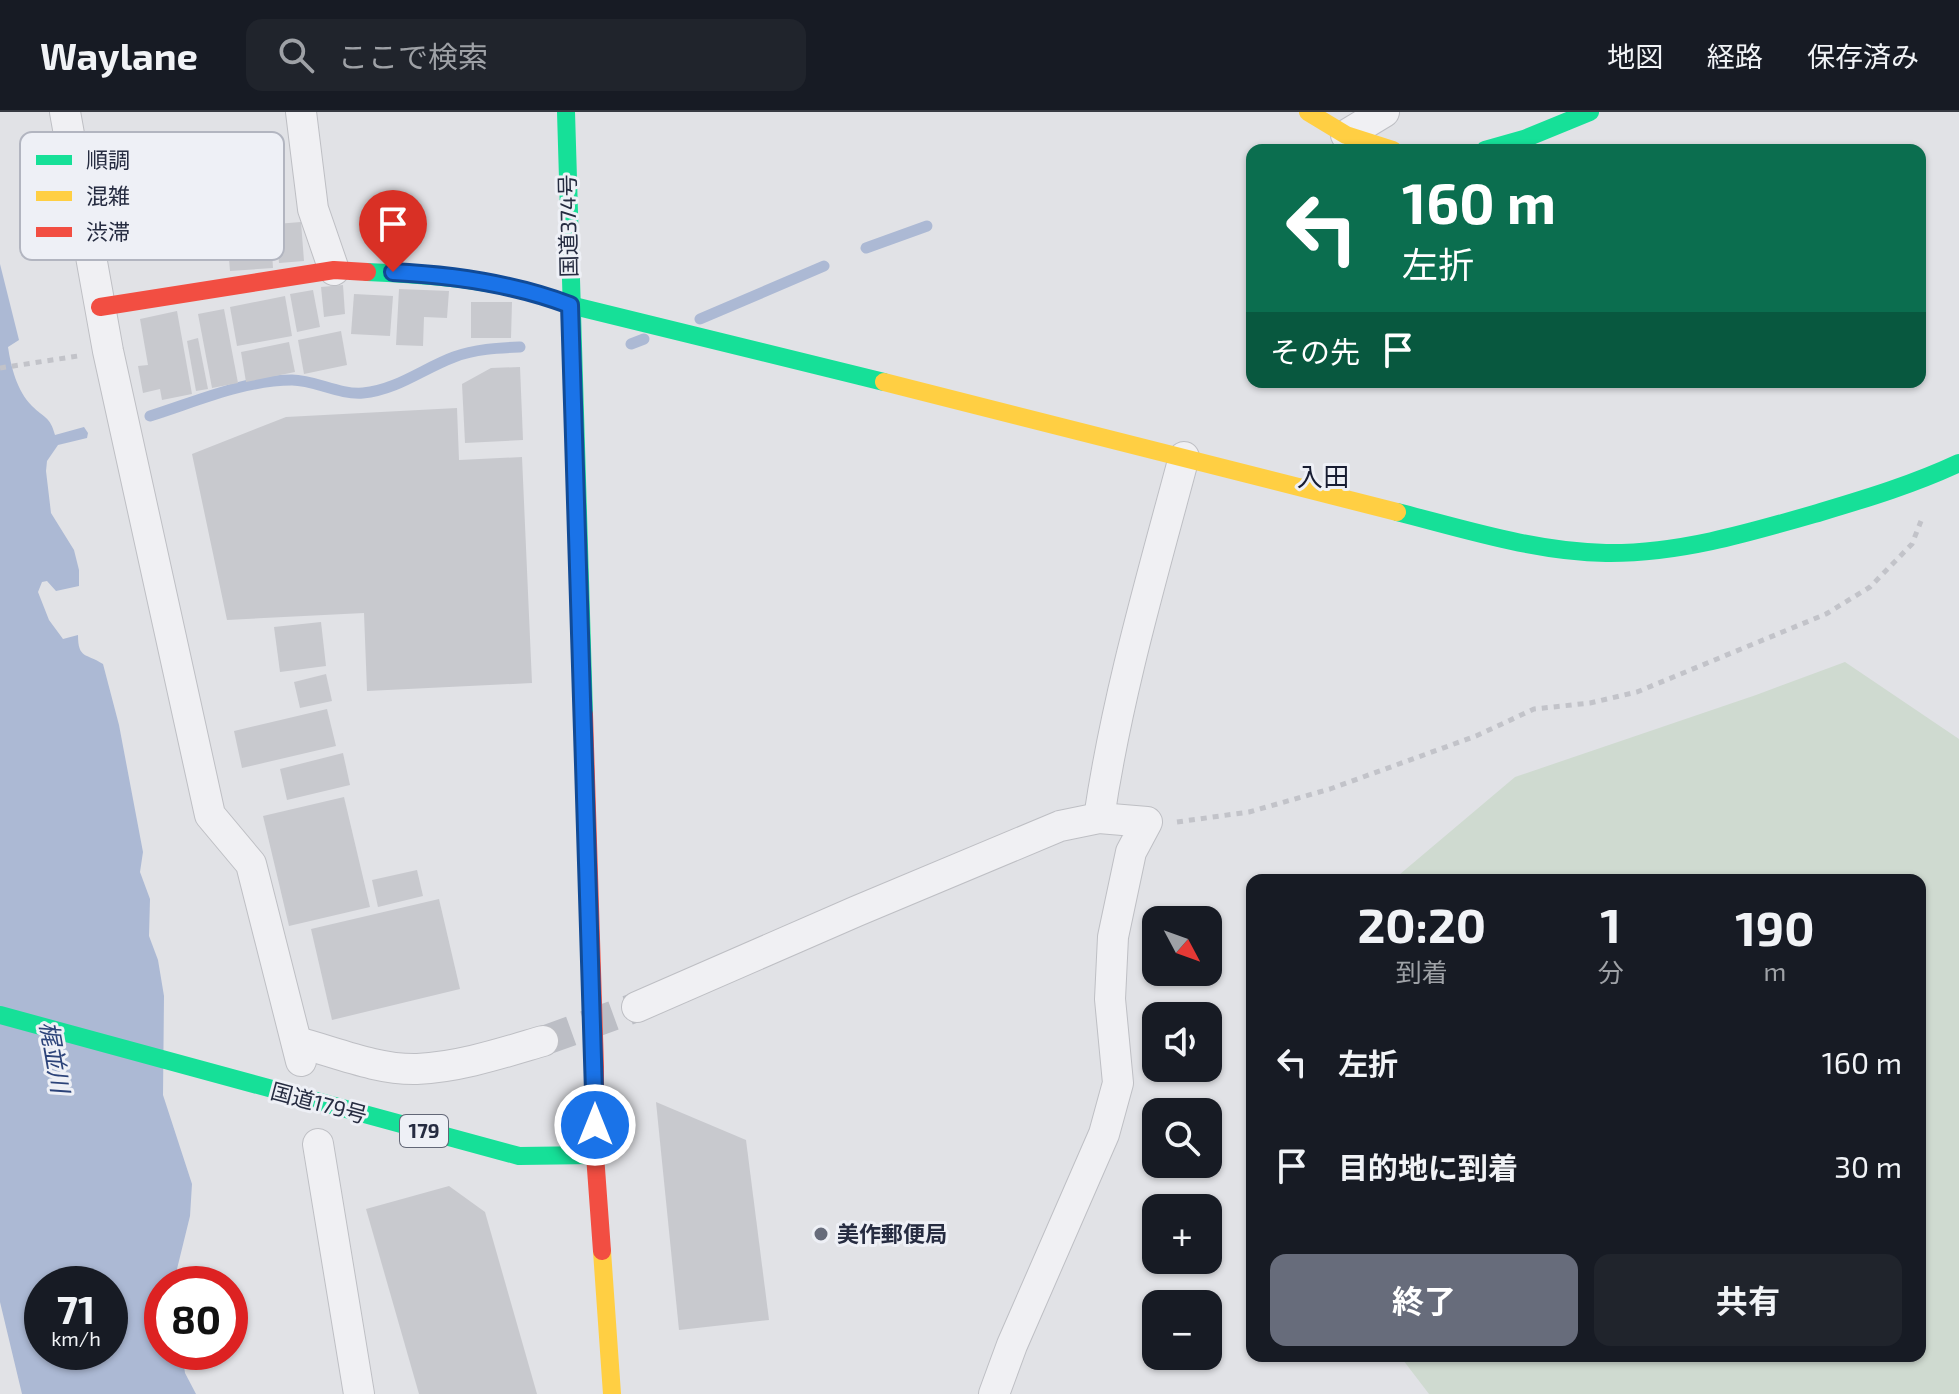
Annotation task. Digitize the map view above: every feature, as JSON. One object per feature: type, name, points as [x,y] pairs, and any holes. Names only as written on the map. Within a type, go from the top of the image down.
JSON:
[{"type":"main road","name":"国道374号","points":[[566,112],[595,1067],[595,1155]]},
{"type":"main road","points":[[1308,112],[1346,135],[1374,144]]},
{"type":"main road","points":[[1506,144],[1590,112]]},
{"type":"main road","points":[[100,307],[334,270],[422,274],[534,291],[570,305],[1512,541],[1604,553],[1659,551],[1760,530],[1917,483],[1959,463]]},
{"type":"main road","name":"国道179号","points":[[0,1015],[519,1156],[595,1155]]},
{"type":"main road","points":[[595,1155],[612,1394]]},
{"type":"street","points":[[65,112],[69,132]]},
{"type":"street","points":[[301,112],[313,209],[334,270]]},
{"type":"street","points":[[1346,135],[1384,112]]},
{"type":"street","points":[[92,260],[210,815],[251,864],[299,1051],[415,1069],[473,1061],[543,1041]]},
{"type":"street","points":[[1099,818],[1123,686],[1184,457]]},
{"type":"street","points":[[637,1007],[1060,826],[1099,818],[1147,822],[1131,852],[1113,937],[1110,999],[1118,1083],[1104,1134],[1012,1345],[994,1394]]},
{"type":"street","points":[[318,1144],[359,1394]]},
{"type":"path","points":[[0,368],[85,355]]},
{"type":"path","points":[[1147,822],[1186,823],[1249,812],[1330,789],[1476,736],[1534,709],[1590,703],[1637,692],[1826,614],[1870,587],[1912,544],[1926,508],[1917,483]]},
{"type":"shaded area","points":[[1845,662],[1959,739],[1959,1394],[1429,1394],[1405,1362],[1926,1362],[1926,874],[1400,874],[1515,777]]},
{"type":"water","name":"梶並川","points":[[0,264],[19,340],[8,347],[9,355],[22,393],[49,421],[55,435],[84,427],[88,433],[87,438],[58,445],[47,461],[46,471],[51,513],[74,550],[79,586],[56,591],[47,581],[42,582],[38,592],[49,620],[63,639],[78,635],[81,652],[103,664],[119,725],[143,852],[140,872],[150,899],[149,936],[158,960],[164,996],[163,1095],[192,1184],[190,1216],[178,1266],[144,1266],[144,1370],[185,1370],[196,1394],[22,1394],[0,1302]]},
{"type":"building","points":[[301,222],[304,261],[279,263],[279,260],[284,260],[284,223]]},
{"type":"building","points":[[229,260],[273,260],[273,268],[230,271]]},
{"type":"building","points":[[343,285],[345,314],[324,317],[321,287]]},
{"type":"building","points":[[399,289],[449,291],[447,318],[424,317],[423,346],[396,345]]},
{"type":"building","points":[[313,290],[320,327],[297,332],[290,294]]},
{"type":"building","points":[[354,294],[393,296],[390,336],[351,334]]},
{"type":"building","points":[[285,296],[292,336],[237,346],[230,307]]},
{"type":"building","points":[[471,302],[512,302],[511,338],[471,338]]},
{"type":"building","points":[[224,309],[238,383],[212,388],[198,314]]},
{"type":"building","points":[[177,311],[192,394],[162,400],[160,389],[143,393],[138,366],[148,365],[140,319]]},
{"type":"building","points":[[341,331],[347,365],[304,374],[298,340]]},
{"type":"building","points":[[198,338],[208,389],[196,391],[187,341]]},
{"type":"building","points":[[289,342],[295,372],[246,382],[241,352]]},
{"type":"building","points":[[520,367],[523,440],[465,443],[462,384],[491,368]]},
{"type":"building","points":[[457,408],[459,460],[522,457],[532,683],[367,691],[364,613],[227,620],[192,454],[286,417]]},
{"type":"building","points":[[321,622],[326,666],[280,672],[274,627]]},
{"type":"building","points":[[326,674],[332,701],[300,708],[294,682]]},
{"type":"building","points":[[327,709],[336,746],[242,768],[234,731]]},
{"type":"building","points":[[343,753],[350,785],[287,800],[280,769]]},
{"type":"building","points":[[344,797],[370,907],[289,926],[263,816]]},
{"type":"building","points":[[417,870],[423,896],[378,907],[372,880]]},
{"type":"building","points":[[439,899],[460,989],[332,1020],[311,929]]},
{"type":"building","points":[[656,1102],[746,1140],[769,1320],[679,1330]]},
{"type":"building","points":[[449,1186],[485,1212],[537,1394],[419,1394],[366,1209]]},
{"type":"waterway","points":[[866,248],[927,226]]},
{"type":"waterway","points":[[700,319],[824,266]]},
{"type":"waterway","points":[[631,344],[644,339]]},
{"type":"waterway","points":[[150,416],[220,393],[274,381],[301,381],[354,393],[375,391],[462,354],[520,347]]},
{"type":"tunnel","points":[[543,1041],[637,1007]]},
{"type":"traffic: fast","points":[[566,112],[584,714]]},
{"type":"traffic: fast","points":[[1506,144],[1590,112]]},
{"type":"traffic: fast","points":[[367,272],[496,284],[884,382]]},
{"type":"traffic: fast","points":[[1397,512],[1553,549],[1606,553],[1661,550],[1769,527],[1839,507],[1959,463]]},
{"type":"traffic: fast","points":[[0,1015],[519,1156],[595,1155]]},
{"type":"traffic: slow","points":[[1308,112],[1346,135],[1374,144]]},
{"type":"traffic: slow","points":[[884,382],[1397,512]]},
{"type":"traffic: slow","points":[[602,1251],[612,1394]]},
{"type":"traffic: jam","points":[[100,307],[334,270],[367,272]]},
{"type":"traffic: jam","points":[[584,714],[595,1155],[602,1251]]},
{"type":"place","name":"美作郵便局","points":[[821,1234]]},
{"type":"district","name":"入田","points":[[1323,477]]},
{"type":"route","points":[[393,272],[534,291],[570,305],[595,1125]]}]
